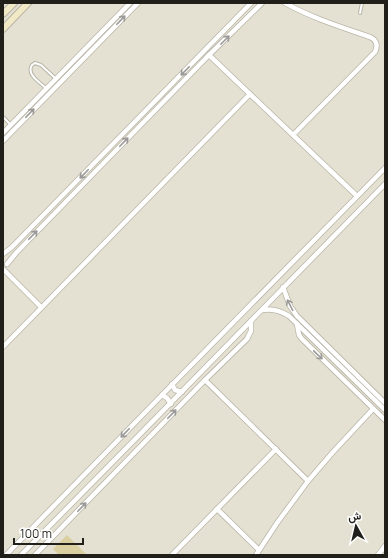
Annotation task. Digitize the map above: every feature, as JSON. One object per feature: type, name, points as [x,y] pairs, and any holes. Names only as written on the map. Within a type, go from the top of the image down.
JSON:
[{"type":"street","points":[[3,14],[14,3]]},
{"type":"street","points":[[3,29],[28,3]]},
{"type":"street","points":[[3,141],[130,3]]},
{"type":"street","points":[[3,133],[56,79],[71,68],[138,3]]},
{"type":"street","points":[[3,254],[12,247],[251,3]]},
{"type":"street","points":[[41,307],[4,270],[7,264],[209,55],[262,3]]},
{"type":"street","points":[[285,3],[320,20],[370,37],[375,41],[377,46],[375,52],[293,135]]},
{"type":"street","points":[[209,55],[357,196]]},
{"type":"street","points":[[3,347],[250,94]]},
{"type":"street","points":[[6,555],[385,168]]},
{"type":"street","points":[[21,555],[385,184]]},
{"type":"street","points":[[3,258],[7,264]]},
{"type":"street","points":[[283,288],[290,306],[297,316],[385,403]]},
{"type":"street","points":[[263,310],[274,309],[289,316],[385,410]]},
{"type":"street","points":[[35,555],[205,380],[247,339],[251,331],[251,321]]},
{"type":"street","points":[[297,324],[299,335],[302,339],[385,420]]},
{"type":"street","points":[[205,380],[308,481]]},
{"type":"street","points":[[172,384],[175,390],[182,392]]},
{"type":"street","points":[[162,395],[167,398],[170,404]]},
{"type":"street","points":[[256,555],[308,481],[373,409]]},
{"type":"street","points":[[174,554],[276,449]]},
{"type":"street","points":[[217,509],[259,550]]},
{"type":"street","points":[[378,555],[385,546]]},
{"type":"lane","points":[[360,12],[362,3]]},
{"type":"lane","points":[[47,89],[31,73],[30,68],[32,65],[35,63],[39,64],[56,79]]},
{"type":"lane","points":[[3,117],[11,125]]},
{"type":"shaded area","points":[[67,535],[87,555],[59,555],[53,549]]}]
